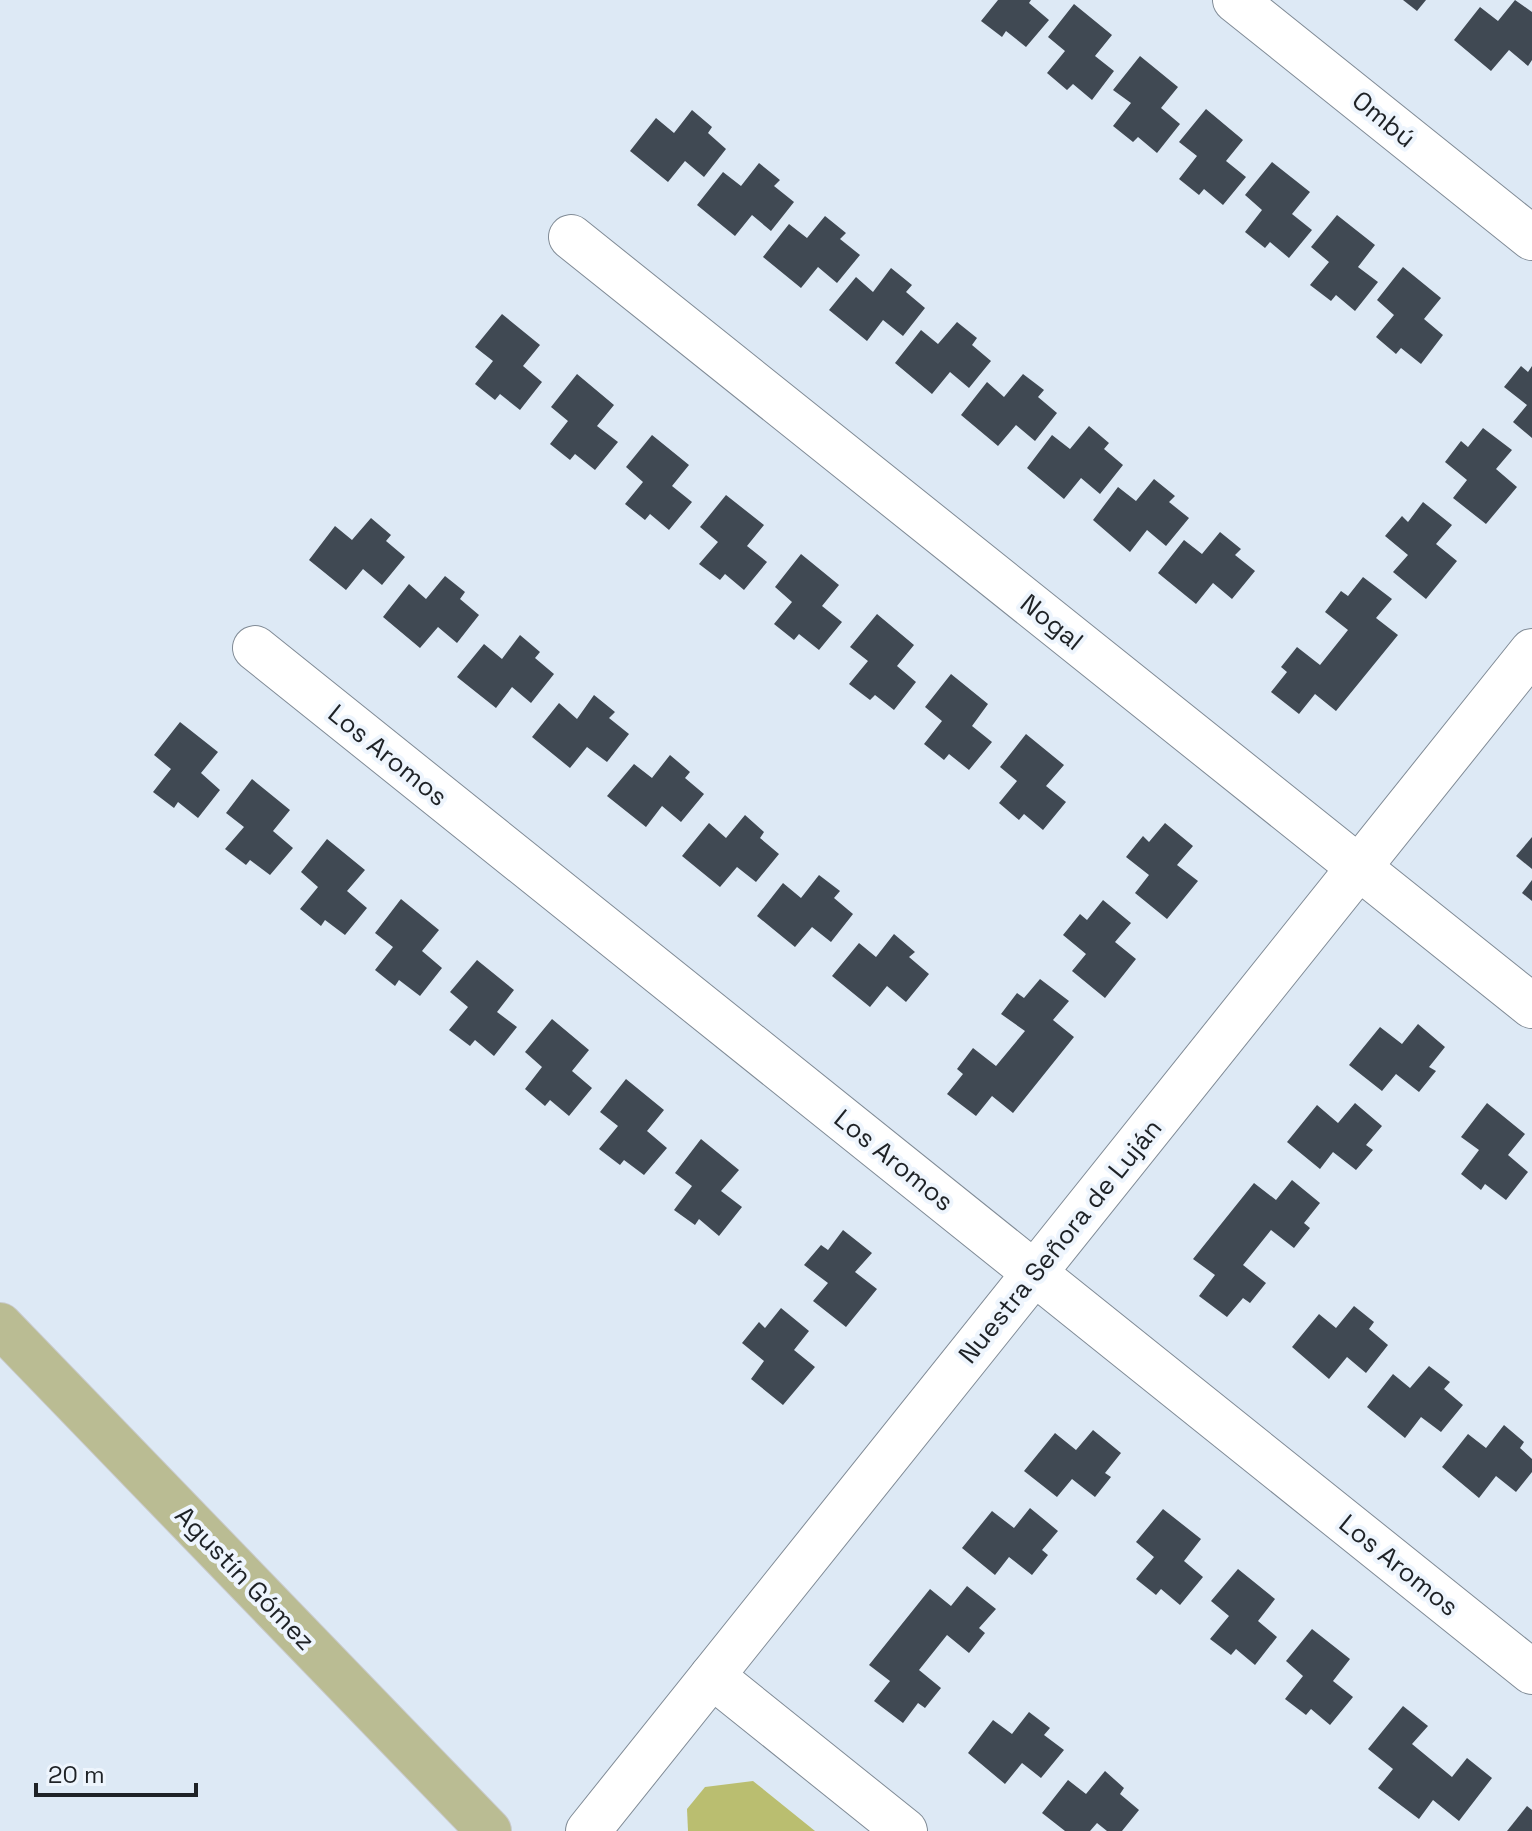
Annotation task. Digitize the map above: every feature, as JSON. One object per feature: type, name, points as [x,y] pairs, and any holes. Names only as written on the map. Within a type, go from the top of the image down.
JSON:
[{"type":"main road","name":"Agustín Gómez","points":[[0,1325],[489,1831]]},
{"type":"street","name":"Ombú","points":[[1235,0],[1532,238]]},
{"type":"street","name":"Nogal","points":[[571,237],[1532,1006]]},
{"type":"street","name":"Los Aromos","points":[[255,648],[1532,1672]]},
{"type":"street","name":"Nuestra Señora de Luján","points":[[588,1831],[1532,651]]},
{"type":"street","points":[[712,1676],[905,1831]]},
{"type":"green space","points":[[753,1781],[815,1831],[688,1831],[687,1809],[705,1787]]},
{"type":"building","points":[[998,0],[1031,0],[1029,3],[1049,20],[1026,47],[1006,31],[1002,37],[981,21]]},
{"type":"building","points":[[1403,0],[1426,0],[1417,11]]},
{"type":"building","points":[[1515,0],[1532,12],[1532,60],[1528,66],[1509,50],[1491,71],[1454,40],[1480,7],[1498,21]]},
{"type":"building","points":[[1074,4],[1112,35],[1095,56],[1114,71],[1092,100],[1073,84],[1067,90],[1047,73],[1065,51],[1048,37]]},
{"type":"building","points":[[1140,56],[1178,87],[1161,108],[1180,124],[1157,153],[1138,137],[1133,142],[1113,126],[1131,103],[1113,90]]},
{"type":"building","points":[[1206,109],[1243,140],[1226,161],[1246,177],[1223,205],[1204,189],[1199,195],[1179,179],[1197,156],[1179,142]]},
{"type":"building","points":[[692,110],[712,127],[708,133],[726,149],[704,177],[685,161],[668,182],[630,151],[656,118],[674,133]]},
{"type":"building","points":[[1272,162],[1310,192],[1292,214],[1312,230],[1289,258],[1270,242],[1265,248],[1245,232],[1262,210],[1245,195]]},
{"type":"building","points":[[759,163],[780,180],[774,186],[794,202],[771,231],[752,215],[735,236],[697,205],[723,172],[741,186]]},
{"type":"building","points":[[1337,215],[1375,245],[1358,267],[1378,282],[1355,311],[1336,295],[1331,301],[1310,285],[1329,262],[1311,247]]},
{"type":"building","points":[[825,216],[846,233],[840,239],[860,255],[837,283],[818,267],[801,288],[763,257],[789,224],[807,238]]},
{"type":"building","points":[[1403,267],[1441,298],[1424,319],[1443,335],[1421,364],[1401,348],[1396,354],[1376,337],[1394,315],[1377,300]]},
{"type":"building","points":[[891,268],[912,285],[906,292],[925,308],[903,336],[883,320],[867,341],[829,310],[856,277],[873,292]]},
{"type":"building","points":[[502,314],[540,345],[523,366],[542,382],[520,410],[500,394],[495,400],[475,384],[493,361],[475,347]]},
{"type":"building","points":[[957,322],[977,338],[972,345],[991,361],[969,388],[950,372],[932,394],[895,363],[921,330],[938,344]]},
{"type":"building","points":[[1521,366],[1528,372],[1532,366],[1532,438],[1513,422],[1527,405],[1504,387]]},
{"type":"building","points":[[577,374],[614,405],[597,426],[618,442],[595,470],[575,454],[570,460],[550,444],[568,421],[551,407]]},
{"type":"building","points":[[1023,374],[1044,390],[1038,397],[1057,413],[1035,441],[1016,425],[998,446],[961,415],[987,382],[1004,397]]},
{"type":"building","points":[[1089,426],[1109,443],[1104,449],[1123,465],[1100,494],[1081,478],[1064,499],[1027,468],[1052,435],[1070,449]]},
{"type":"building","points":[[1483,428],[1512,450],[1496,469],[1517,487],[1486,524],[1453,498],[1467,480],[1445,462],[1461,441],[1468,447]]},
{"type":"building","points":[[652,435],[689,465],[672,486],[692,502],[669,530],[650,514],[645,520],[625,504],[643,482],[626,467]]},
{"type":"building","points":[[1154,479],[1175,496],[1169,502],[1189,518],[1166,546],[1147,530],[1130,552],[1093,520],[1118,487],[1136,501]]},
{"type":"building","points":[[726,495],[764,525],[747,546],[767,562],[744,590],[725,574],[720,580],[699,564],[718,542],[700,527]]},
{"type":"building","points":[[1423,502],[1452,525],[1436,544],[1457,561],[1426,599],[1393,572],[1408,555],[1385,536],[1402,516],[1408,522]]},
{"type":"building","points":[[371,518],[391,535],[386,541],[405,557],[382,585],[363,569],[346,590],[309,560],[335,526],[352,540]]},
{"type":"building","points":[[1220,532],[1241,549],[1235,555],[1255,571],[1232,599],[1213,583],[1196,604],[1158,573],[1184,540],[1202,554]]},
{"type":"building","points":[[801,554],[839,585],[822,606],[842,622],[819,650],[799,634],[794,640],[774,624],[792,602],[775,587]]},
{"type":"building","points":[[445,576],[465,592],[460,599],[479,615],[457,643],[438,627],[420,648],[383,617],[409,584],[426,599]]},
{"type":"building","points":[[1363,577],[1392,599],[1376,618],[1398,635],[1336,711],[1315,694],[1299,714],[1271,692],[1287,672],[1281,667],[1297,647],[1320,665],[1348,630],[1325,612],[1341,591],[1348,596]]},
{"type":"building","points":[[877,614],[914,645],[897,666],[916,682],[894,710],[875,695],[870,700],[849,684],[868,661],[850,647]]},
{"type":"building","points":[[520,635],[540,652],[535,658],[554,674],[531,703],[512,687],[496,708],[457,677],[484,644],[502,659]]},
{"type":"building","points":[[951,674],[988,704],[972,726],[992,742],[969,770],[949,754],[944,760],[924,744],[942,721],[925,707]]},
{"type":"building","points":[[594,695],[615,712],[609,718],[629,734],[607,762],[587,747],[570,768],[532,737],[559,703],[577,719]]},
{"type":"building","points":[[180,722],[218,752],[201,773],[220,790],[198,818],[178,802],[174,808],[153,792],[171,769],[154,755]]},
{"type":"building","points":[[1026,734],[1064,765],[1046,786],[1066,802],[1043,830],[1024,814],[1019,820],[999,803],[1017,781],[1000,767]]},
{"type":"building","points":[[670,755],[690,772],[685,778],[704,794],[681,822],[662,806],[646,827],[607,796],[634,764],[652,778]]},
{"type":"building","points":[[252,779],[290,810],[273,831],[293,848],[270,875],[250,860],[246,865],[225,849],[244,827],[226,813]]},
{"type":"building","points":[[745,815],[764,832],[760,838],[779,854],[756,882],[737,867],[720,887],[682,856],[709,823],[726,838]]},
{"type":"building","points":[[1165,823],[1193,846],[1177,865],[1198,881],[1167,919],[1135,893],[1149,875],[1126,857],[1143,836],[1149,842]]},
{"type":"building","points":[[1532,837],[1532,869],[1516,856]]},
{"type":"building","points":[[327,839],[365,870],[347,891],[367,908],[345,935],[325,920],[321,926],[300,909],[318,887],[301,872]]},
{"type":"building","points":[[819,875],[840,891],[834,898],[853,914],[831,942],[812,927],[795,947],[757,916],[783,883],[801,898]]},
{"type":"building","points":[[1532,880],[1532,901],[1522,893]]},
{"type":"building","points":[[401,899],[439,930],[422,951],[442,968],[420,996],[399,980],[395,986],[375,970],[393,947],[375,933]]},
{"type":"building","points":[[1103,900],[1131,923],[1115,942],[1136,959],[1105,998],[1072,971],[1086,954],[1063,935],[1080,914],[1087,920]]},
{"type":"building","points":[[894,934],[915,952],[909,957],[929,974],[906,1002],[887,986],[870,1007],[832,976],[859,943],[876,957]]},
{"type":"building","points":[[477,960],[514,990],[497,1012],[517,1027],[494,1056],[475,1040],[470,1046],[449,1030],[468,1007],[450,992]]},
{"type":"building","points":[[1040,979],[1069,1001],[1053,1020],[1074,1037],[1013,1113],[992,1096],[976,1116],[947,1094],[963,1074],[957,1069],[973,1048],[996,1066],[1025,1031],[1001,1014],[1017,993],[1024,998]]},
{"type":"building","points":[[552,1019],[589,1050],[572,1071],[592,1088],[569,1116],[550,1100],[545,1106],[525,1089],[542,1067],[525,1052]]},
{"type":"building","points":[[1418,1024],[1445,1047],[1429,1067],[1436,1071],[1419,1092],[1396,1074],[1382,1091],[1349,1065],[1380,1027],[1402,1044]]},
{"type":"building","points":[[626,1079],[664,1110],[647,1131],[667,1148],[644,1175],[624,1160],[620,1165],[599,1149],[618,1126],[600,1112]]},
{"type":"building","points":[[1355,1103],[1382,1126],[1366,1145],[1373,1150],[1356,1170],[1333,1152],[1320,1169],[1287,1142],[1317,1105],[1338,1123]]},
{"type":"building","points":[[1487,1103],[1525,1134],[1508,1155],[1528,1172],[1506,1200],[1485,1184],[1481,1190],[1461,1174],[1479,1150],[1461,1137]]},
{"type":"building","points":[[701,1139],[739,1170],[721,1191],[742,1207],[719,1236],[699,1219],[695,1225],[674,1210],[692,1186],[675,1173]]},
{"type":"building","points":[[1292,1180],[1320,1203],[1304,1223],[1310,1228],[1294,1248],[1271,1230],[1243,1265],[1266,1283],[1250,1303],[1243,1298],[1227,1317],[1199,1296],[1215,1275],[1193,1259],[1254,1183],[1276,1200]]},
{"type":"building","points":[[843,1230],[872,1253],[855,1272],[877,1289],[846,1327],[813,1301],[828,1283],[804,1265],[821,1245],[828,1250]]},
{"type":"building","points":[[1354,1306],[1374,1322],[1369,1329],[1388,1345],[1366,1373],[1347,1357],[1329,1379],[1292,1347],[1319,1314],[1336,1328]]},
{"type":"building","points":[[781,1308],[809,1331],[794,1350],[815,1367],[783,1405],[751,1379],[764,1361],[742,1343],[759,1322],[765,1328]]},
{"type":"building","points":[[1429,1366],[1450,1382],[1444,1389],[1463,1405],[1441,1432],[1421,1417],[1405,1438],[1367,1407],[1393,1374],[1410,1388]]},
{"type":"building","points":[[1504,1425],[1524,1442],[1520,1448],[1532,1459],[1532,1472],[1516,1492],[1496,1476],[1479,1498],[1442,1467],[1468,1434],[1486,1448]]},
{"type":"building","points":[[1093,1430],[1121,1453],[1105,1473],[1111,1477],[1095,1497],[1072,1479],[1057,1497],[1024,1471],[1055,1433],[1076,1450]]},
{"type":"building","points":[[1030,1508],[1058,1531],[1042,1550],[1048,1555],[1032,1575],[1009,1557],[995,1575],[962,1548],[992,1511],[1014,1528]]},
{"type":"building","points":[[1163,1509],[1201,1539],[1184,1561],[1203,1577],[1180,1605],[1161,1589],[1156,1595],[1136,1579],[1154,1557],[1136,1542]]},
{"type":"building","points":[[1238,1569],[1275,1599],[1258,1621],[1277,1637],[1255,1665],[1236,1649],[1231,1655],[1210,1639],[1229,1616],[1211,1601]]},
{"type":"building","points":[[967,1586],[996,1609],[979,1628],[985,1633],[969,1653],[947,1635],[919,1670],[941,1688],[925,1708],[918,1703],[903,1723],[874,1701],[890,1681],[869,1665],[930,1589],[951,1606]]},
{"type":"building","points":[[1312,1629],[1350,1659],[1333,1681],[1353,1697],[1330,1725],[1311,1709],[1306,1715],[1285,1699],[1303,1676],[1286,1661]]},
{"type":"building","points":[[1403,1706],[1428,1726],[1412,1744],[1452,1777],[1467,1758],[1492,1778],[1459,1821],[1433,1800],[1419,1819],[1378,1788],[1393,1769],[1368,1749]]},
{"type":"building","points":[[1029,1712],[1050,1728],[1044,1735],[1064,1750],[1041,1778],[1022,1763],[1005,1784],[968,1753],[993,1720],[1012,1734]]},
{"type":"building","points":[[1105,1771],[1124,1788],[1120,1794],[1139,1810],[1122,1831],[1107,1831],[1097,1823],[1090,1831],[1065,1831],[1042,1813],[1068,1780],[1086,1794]]},
{"type":"building","points":[[1527,1806],[1532,1810],[1532,1831],[1507,1831]]}]
